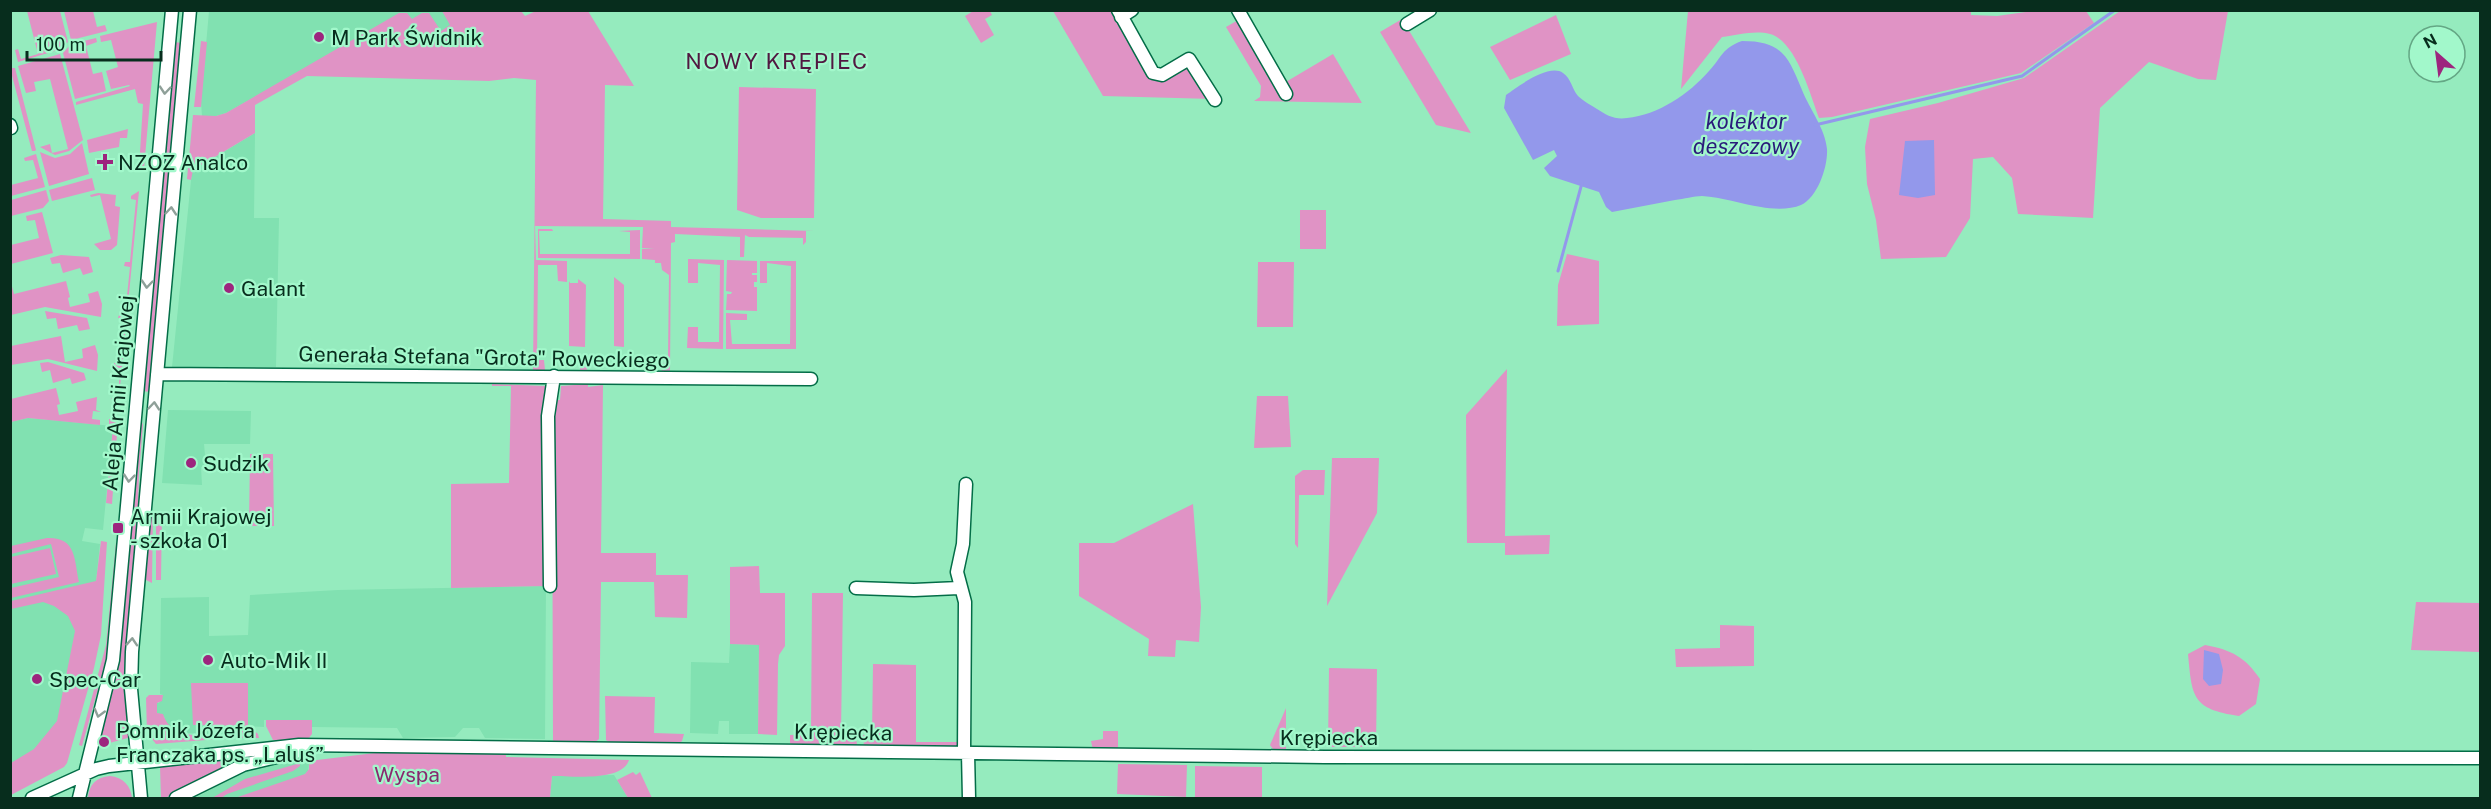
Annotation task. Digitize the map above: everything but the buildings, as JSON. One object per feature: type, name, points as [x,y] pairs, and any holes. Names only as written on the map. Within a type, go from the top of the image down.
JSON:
[{"type":"street","name":"Aleja Armii Krajowej","points":[[79,798],[114,650],[172,10]]},
{"type":"street","name":"Aleja Armii Krajowej","points":[[141,798],[130,681],[131,660],[190,10]]},
{"type":"street","points":[[1238,10],[1286,94]]},
{"type":"street","points":[[1407,24],[1430,10]]},
{"type":"street","points":[[1124,13],[1153,73],[1162,75],[1189,59],[1215,100]]},
{"type":"street","name":"Generała Stefana \"Grota\" Roweckiego","points":[[157,374],[811,379]]},
{"type":"street","points":[[550,586],[548,416],[554,376]]},
{"type":"street","points":[[966,484],[963,544],[957,572],[965,602],[966,753],[969,798]]},
{"type":"street","points":[[856,588],[914,590],[960,588]]},
{"type":"street","name":"Krępiecka","points":[[83,775],[109,766],[283,746],[1549,758],[2481,759]]},
{"type":"street","points":[[176,798],[249,763],[288,753],[341,746]]},
{"type":"street","points":[[32,798],[83,775]]},
{"type":"shaded area","points":[[209,11],[448,11],[486,76],[307,68],[226,113],[202,116],[201,102]]},
{"type":"shaded area","points":[[255,133],[254,218],[279,218],[276,367],[172,367],[192,171]]},
{"type":"shaded area","points":[[168,410],[251,411],[250,444],[204,444],[206,466],[201,467],[202,485],[162,483]]},
{"type":"shaded area","points":[[28,418],[113,426],[103,530],[85,528],[82,541],[100,544],[96,581],[62,728],[11,770],[11,422]]},
{"type":"shaded area","points":[[546,586],[545,739],[485,738],[479,728],[463,728],[455,737],[403,738],[397,728],[312,727],[311,720],[264,720],[264,727],[248,726],[248,736],[184,733],[172,730],[166,724],[164,716],[157,713],[157,703],[163,695],[160,694],[161,598],[209,597],[209,636],[248,635],[250,595],[338,590]]},
{"type":"shaded area","points":[[730,644],[759,645],[758,734],[729,734],[729,721],[719,721],[718,734],[690,733],[691,662],[729,663]]},
{"type":"shaded area","points":[[314,751],[310,755],[308,772],[279,792],[261,798],[195,798],[210,790],[222,779],[293,755]]},
{"type":"shaded area","points":[[614,775],[628,798],[550,798],[552,776]]},
{"type":"green space","points":[[975,10],[990,11],[992,15],[985,19],[994,35],[981,43],[965,16]]},
{"type":"green space","points":[[1971,10],[1971,15],[1997,16],[2033,11],[2086,11],[2094,23],[2021,73],[1832,117],[1819,118],[1795,57],[1779,39],[1770,34],[1758,32],[1722,37],[1681,89],[1688,11]]},
{"type":"green space","points":[[27,11],[60,11],[68,42],[58,50],[18,62],[15,50],[18,49],[21,59],[38,54]]},
{"type":"green space","points":[[64,11],[93,11],[97,27],[105,25],[107,31],[71,40]]},
{"type":"green space","points":[[442,11],[521,11],[525,16],[536,11],[588,11],[634,86],[605,85],[603,219],[671,221],[671,227],[814,231],[806,231],[806,242],[803,245],[803,238],[745,235],[744,257],[740,257],[740,237],[675,234],[675,242],[671,243],[670,372],[662,372],[661,367],[668,358],[669,275],[662,270],[661,263],[642,259],[642,249],[654,249],[642,248],[643,227],[535,226],[536,260],[567,261],[567,282],[558,281],[557,265],[538,265],[537,360],[544,360],[545,370],[580,370],[580,364],[588,367],[586,371],[533,371],[536,80],[514,78],[489,81],[307,76],[255,105],[255,133],[193,170],[191,180],[187,179],[193,115],[216,116],[226,113],[399,13],[407,13],[412,19],[422,13],[429,13],[441,31],[450,25]]},
{"type":"green space","points":[[1053,11],[1114,11],[1154,77],[1184,66],[1190,67],[1213,99],[1103,96]]},
{"type":"green space","points":[[2120,11],[2228,11],[2216,80],[2198,79],[2149,62],[2100,108],[2093,218],[2018,214],[2012,178],[1993,157],[1973,159],[1970,218],[1946,257],[1881,259],[1876,220],[1867,184],[1865,147],[1870,119],[1938,103],[2024,78]]},
{"type":"green space","points":[[1556,15],[1571,54],[1510,80],[1490,47]]},
{"type":"green space","points":[[1240,19],[1279,86],[1333,54],[1362,103],[1254,101],[1260,97],[1261,86],[1226,27]]},
{"type":"green space","points":[[1402,19],[1471,133],[1436,125],[1380,32]]},
{"type":"green space","points":[[157,22],[144,168],[139,168],[143,104],[138,103],[135,89],[76,105],[76,102],[130,86],[111,89],[106,71],[118,67],[111,40],[101,42],[100,36]]},
{"type":"green space","points":[[96,38],[97,42],[86,46],[93,74],[102,72],[106,91],[75,99],[63,53],[71,44]]},
{"type":"green space","points":[[201,41],[207,42],[201,107],[194,107]]},
{"type":"green space","points":[[174,42],[182,43],[170,164],[163,164]]},
{"type":"green space","points":[[60,54],[83,140],[69,151],[55,155],[40,147],[50,144],[52,153],[68,149],[50,79],[34,82],[36,91],[26,93],[18,66]]},
{"type":"green space","points":[[11,68],[15,68],[35,151],[32,151],[11,72]]},
{"type":"green space","points":[[739,87],[816,89],[814,218],[761,218],[737,210]]},
{"type":"green space","points":[[128,129],[127,138],[120,138],[119,147],[89,153],[87,140]]},
{"type":"green space","points":[[82,143],[89,174],[49,186],[40,152],[55,158],[70,154]]},
{"type":"green space","points":[[36,154],[45,187],[11,196],[11,185],[38,178],[33,160],[25,161],[24,158]]},
{"type":"green space","points":[[163,170],[170,170],[150,392],[142,391]]},
{"type":"green space","points":[[92,178],[95,190],[52,201],[49,190]]},
{"type":"green space","points":[[46,190],[49,201],[43,208],[11,216],[11,200]]},
{"type":"green space","points":[[139,191],[118,407],[117,407],[111,398],[118,398],[120,368],[114,367],[114,363],[121,363],[125,319],[118,318],[119,315],[125,315],[130,267],[124,266],[125,262],[130,262],[136,200],[131,199],[131,196]]},
{"type":"green space","points":[[98,193],[116,195],[115,206],[120,207],[117,245],[111,250],[100,250],[94,244],[111,239],[100,195],[91,197],[90,195]]},
{"type":"green space","points":[[1300,210],[1326,210],[1326,249],[1300,249]]},
{"type":"green space","points":[[42,212],[53,253],[11,264],[11,245],[39,238],[35,220],[27,221],[26,216]]},
{"type":"green space","points":[[538,229],[552,229],[553,231],[539,231],[540,254],[630,254],[630,232],[619,231],[640,230],[640,259],[538,258]]},
{"type":"green space","points":[[1567,254],[1599,261],[1599,324],[1557,326],[1558,285]]},
{"type":"green space","points":[[61,255],[89,257],[93,272],[83,275],[80,268],[63,273],[60,263],[52,264],[50,258]]},
{"type":"green space","points":[[688,259],[724,260],[723,349],[687,348],[688,327],[698,327],[698,342],[719,342],[720,265],[698,263],[698,283],[688,283]]},
{"type":"green space","points":[[727,260],[757,261],[757,273],[752,273],[752,275],[757,275],[754,287],[757,287],[757,311],[726,310],[727,294],[732,292],[726,291]]},
{"type":"green space","points":[[760,261],[796,261],[796,349],[726,349],[726,313],[747,314],[747,320],[730,320],[732,344],[790,344],[791,266],[767,263],[767,283],[760,283]]},
{"type":"green space","points":[[1258,262],[1294,262],[1293,327],[1257,327]]},
{"type":"green space","points":[[614,277],[624,285],[624,347],[614,346]]},
{"type":"green space","points":[[578,279],[586,285],[585,347],[569,346],[569,281],[578,283]]},
{"type":"green space","points":[[66,281],[70,307],[90,302],[88,294],[98,291],[102,304],[101,317],[45,307],[11,315],[11,283],[14,294]]},
{"type":"green space","points":[[45,311],[87,318],[90,329],[79,331],[77,325],[58,329],[56,318],[47,319]]},
{"type":"green space","points":[[61,336],[65,362],[83,358],[82,349],[95,345],[98,355],[97,371],[48,359],[11,365],[11,346]]},
{"type":"green space","points":[[48,362],[84,373],[86,380],[72,384],[70,378],[53,383],[50,370],[42,372],[40,363]]},
{"type":"green space","points":[[1507,369],[1505,536],[1550,535],[1549,554],[1505,555],[1505,543],[1467,543],[1466,415]]},
{"type":"green space","points":[[492,384],[546,386],[549,586],[451,588],[451,484],[509,483],[511,386],[492,386]]},
{"type":"green space","points":[[588,384],[588,387],[603,385],[601,553],[656,553],[656,575],[688,575],[687,618],[655,617],[654,582],[601,582],[599,739],[594,743],[553,743],[552,409],[557,400],[560,400],[561,386]]},
{"type":"green space","points":[[56,388],[60,404],[57,405],[59,415],[78,411],[76,402],[97,397],[96,410],[101,412],[93,411],[92,419],[100,420],[100,425],[28,418],[11,422],[11,399]]},
{"type":"green space","points":[[1257,396],[1288,396],[1291,447],[1254,448]]},
{"type":"green space","points":[[109,419],[118,420],[112,504],[106,503],[113,426],[109,426]]},
{"type":"green space","points":[[141,419],[143,425],[139,473],[131,737],[106,744],[106,740],[102,741],[102,745],[97,746],[118,661]]},
{"type":"green space","points":[[250,454],[273,454],[274,526],[249,526]]},
{"type":"green space","points":[[1332,458],[1379,458],[1377,513],[1327,606]]},
{"type":"green space","points":[[1303,470],[1325,470],[1324,495],[1299,495],[1298,548],[1295,544],[1295,476]]},
{"type":"green space","points":[[1193,504],[1201,607],[1199,642],[1176,640],[1175,657],[1148,656],[1149,639],[1079,596],[1079,543],[1114,543]]},
{"type":"green space","points":[[153,512],[152,583],[144,579],[150,514]]},
{"type":"green space","points":[[156,512],[162,512],[161,580],[156,580]]},
{"type":"green space","points":[[47,538],[64,541],[69,546],[75,558],[79,582],[11,598],[11,588],[59,577],[51,544],[11,554],[11,546]]},
{"type":"green space","points":[[101,541],[107,542],[101,635],[67,763],[64,767],[11,795],[11,763],[34,749],[57,721],[75,631],[68,616],[54,606],[43,602],[11,609],[11,601],[96,581]]},
{"type":"green space","points":[[116,543],[118,544],[111,632],[106,660],[82,746],[79,745],[106,645]]},
{"type":"green space","points":[[50,548],[56,574],[11,584],[11,557]]},
{"type":"green space","points":[[759,566],[760,593],[785,593],[785,646],[779,655],[778,664],[777,735],[758,734],[759,645],[730,644],[730,567]]},
{"type":"green space","points":[[812,593],[843,593],[841,734],[855,735],[857,744],[853,747],[795,746],[790,743],[790,735],[811,734]]},
{"type":"green space","points":[[2416,602],[2480,603],[2480,652],[2411,650]]},
{"type":"green space","points":[[1720,625],[1754,626],[1754,666],[1676,667],[1675,649],[1720,648]]},
{"type":"green space","points":[[2205,645],[2223,649],[2237,656],[2249,665],[2260,679],[2256,704],[2239,716],[2212,709],[2203,705],[2197,698],[2191,681],[2188,654]]},
{"type":"green space","points":[[873,664],[916,665],[916,742],[961,742],[954,748],[864,746],[863,735],[872,735]]},
{"type":"green space","points":[[1329,668],[1377,669],[1376,747],[1328,747]]},
{"type":"green space","points":[[191,683],[248,683],[248,726],[258,734],[259,738],[242,738],[240,726],[193,725]]},
{"type":"green space","points":[[149,695],[163,695],[162,701],[157,703],[157,713],[163,714],[173,729],[190,735],[228,735],[231,738],[156,744],[147,733],[146,698]]},
{"type":"green space","points":[[605,696],[655,697],[654,733],[684,734],[682,741],[678,744],[610,743],[606,740]]},
{"type":"green space","points":[[1286,708],[1286,750],[1273,749],[1270,745]]},
{"type":"green space","points":[[266,720],[312,720],[312,734],[304,740],[273,740],[266,726]]},
{"type":"green space","points":[[1103,731],[1118,731],[1118,750],[1093,750],[1091,741],[1103,739]]},
{"type":"green space","points":[[283,749],[238,761],[161,798],[160,766]]},
{"type":"green space","name":"Wyspa","points":[[391,751],[506,751],[506,757],[629,760],[625,767],[607,775],[552,776],[550,798],[235,798],[305,774],[309,769],[309,761]]},
{"type":"green space","points":[[300,763],[300,766],[293,771],[221,798],[212,798],[245,779]]},
{"type":"green space","points":[[1118,764],[1187,765],[1186,797],[1117,794]]},
{"type":"green space","points":[[1195,766],[1262,767],[1262,798],[1195,797]]},
{"type":"green space","points":[[633,772],[636,775],[640,772],[652,798],[628,798],[617,780]]},
{"type":"green space","points":[[110,776],[119,778],[125,783],[132,798],[88,798],[94,782]]},
{"type":"water","name":"kolektor deszczowy","points":[[1742,41],[1766,44],[1782,53],[1792,68],[1826,141],[1827,156],[1821,180],[1807,201],[1797,207],[1765,208],[1702,196],[1612,212],[1606,207],[1599,192],[1550,176],[1544,168],[1557,156],[1554,150],[1533,160],[1504,108],[1506,95],[1511,91],[1542,73],[1557,71],[1566,75],[1580,98],[1604,113],[1627,118],[1650,113],[1672,102],[1692,88],[1726,50]]},
{"type":"water","points":[[1934,140],[1935,195],[1918,198],[1899,195],[1905,141]]},
{"type":"water","points":[[2204,650],[2219,654],[2223,670],[2221,684],[2209,686],[2203,679]]},
{"type":"waterway","points":[[1815,125],[2022,76],[2115,10]]},
{"type":"waterway","points":[[1558,271],[1582,183]]},
{"type":"place","name":"M Park Świdnik","points":[[319,37]]},
{"type":"place","name":"NZOZ Analco","points":[[105,162]]},
{"type":"place","name":"Galant","points":[[229,288]]},
{"type":"place","name":"Sudzik","points":[[191,463]]},
{"type":"place","name":"Armii Krajowej - szkoła 01","points":[[118,528]]},
{"type":"place","name":"Auto-Mik II","points":[[208,660]]},
{"type":"place","name":"Spec-Car","points":[[37,679]]},
{"type":"place","name":"Pomnik Józefa Franczaka ps. „Laluś”","points":[[104,742]]},
{"type":"district","name":"NOWY KRĘPIEC","points":[[777,61]]}]
